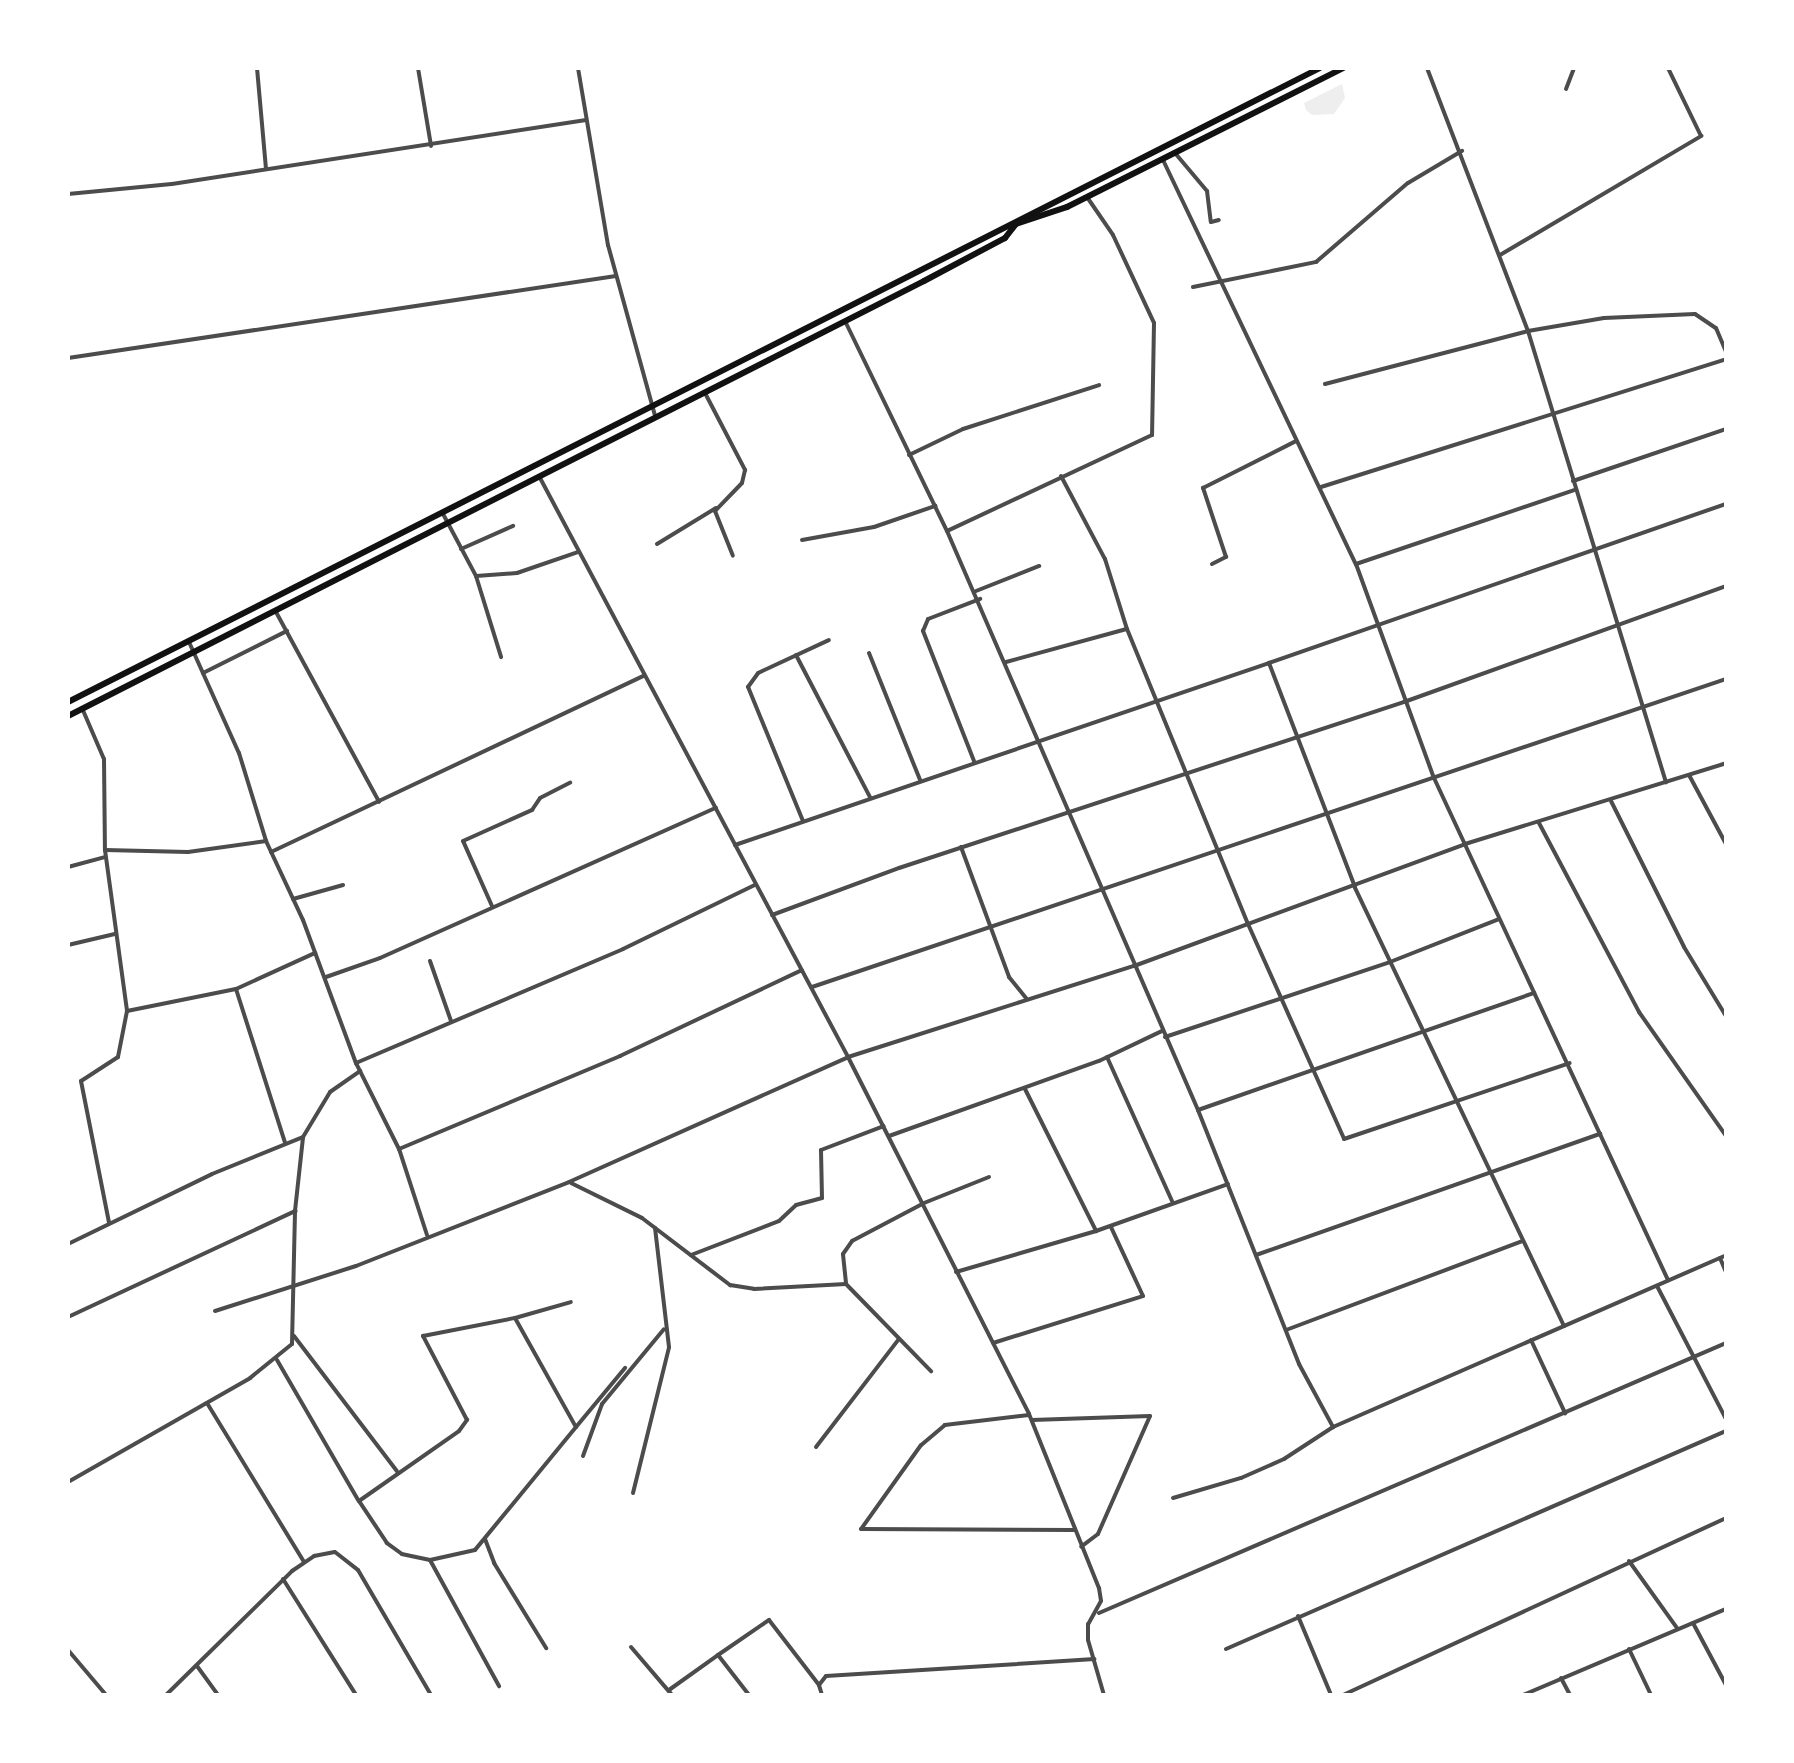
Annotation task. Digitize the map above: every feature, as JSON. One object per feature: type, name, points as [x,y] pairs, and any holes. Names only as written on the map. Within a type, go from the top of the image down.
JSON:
[{"type":"main road","points":[[68,702],[1319,68]]},
{"type":"main road","points":[[68,716],[1005,238],[1016,224],[1087,197],[1343,68]]},
{"type":"main road","points":[[742,360],[747,370]]},
{"type":"street","points":[[257,68],[266,168]]},
{"type":"street","points":[[418,68],[431,146]]},
{"type":"street","points":[[578,68],[616,276],[655,416]]},
{"type":"street","points":[[1427,68],[1462,151],[1528,331],[1614,624],[1666,782]]},
{"type":"street","points":[[1566,89],[1574,68]]},
{"type":"street","points":[[1499,256],[1701,136],[1668,68]]},
{"type":"street","points":[[68,194],[431,146],[586,120]]},
{"type":"street","points":[[1193,287],[1316,262],[1408,183],[1462,151]]},
{"type":"street","points":[[1175,153],[1207,191],[1211,222],[1219,220]]},
{"type":"street","points":[[1162,159],[1356,564],[1375,626],[1434,778],[1570,1063],[1668,1280]]},
{"type":"street","points":[[947,531],[1152,435],[1154,323],[1113,235],[1087,197]]},
{"type":"street","points":[[68,358],[616,276]]},
{"type":"street","points":[[1325,384],[1528,331],[1604,318],[1695,314],[1716,328],[1726,352]]},
{"type":"street","points":[[844,320],[980,599],[1198,1110],[1286,1330],[1333,1427]]},
{"type":"street","points":[[1321,487],[1726,359]]},
{"type":"street","points":[[909,455],[977,424],[1099,385]]},
{"type":"street","points":[[657,544],[718,506],[742,483],[745,470],[704,391]]},
{"type":"street","points":[[1573,481],[1726,429]]},
{"type":"street","points":[[1212,564],[1226,557],[1203,488],[1296,441]]},
{"type":"street","points":[[539,476],[643,676],[812,987],[1030,1417],[1099,1588],[1099,1613]]},
{"type":"street","points":[[1061,476],[1105,559],[1127,629],[1248,924],[1344,1139],[1570,1063]]},
{"type":"street","points":[[1356,564],[1575,490]]},
{"type":"street","points":[[735,845],[974,761],[1041,743],[1726,504]]},
{"type":"street","points":[[718,506],[714,515],[733,556]]},
{"type":"street","points":[[802,540],[874,527],[935,506]]},
{"type":"street","points":[[442,512],[476,576],[501,657]]},
{"type":"street","points":[[461,549],[513,526]]},
{"type":"street","points":[[476,576],[517,573],[578,552]]},
{"type":"street","points":[[976,591],[1039,566]]},
{"type":"street","points":[[772,915],[961,847],[1404,702],[1726,586]]},
{"type":"street","points":[[974,761],[923,631],[928,619],[980,599]]},
{"type":"street","points":[[275,610],[337,734],[379,802]]},
{"type":"street","points":[[1006,662],[1127,629]]},
{"type":"street","points":[[203,673],[287,631]]},
{"type":"street","points":[[803,821],[748,687],[758,673],[829,640]]},
{"type":"street","points":[[189,641],[239,753],[266,841],[316,953],[356,1063],[399,1149],[427,1235]]},
{"type":"street","points":[[869,653],[920,780]]},
{"type":"street","points":[[796,655],[870,797]]},
{"type":"street","points":[[1269,663],[1355,887],[1455,1103],[1564,1326]]},
{"type":"street","points":[[271,852],[643,676]]},
{"type":"street","points":[[812,987],[1101,887],[1726,679]]},
{"type":"street","points":[[82,708],[104,759],[105,857],[127,1011],[118,1057],[81,1081],[109,1223]]},
{"type":"street","points":[[215,1311],[392,1253],[427,1235],[569,1182],[848,1057],[1134,966],[1465,844],[1726,763]]},
{"type":"street","points":[[1689,775],[1726,844]]},
{"type":"street","points":[[492,906],[463,841],[532,810],[540,798],[570,783]]},
{"type":"street","points":[[1611,801],[1684,947],[1726,1016]]},
{"type":"street","points":[[325,978],[380,958],[716,808]]},
{"type":"street","points":[[1539,822],[1639,1012],[1726,1136]]},
{"type":"street","points":[[105,850],[188,852],[266,841]]},
{"type":"street","points":[[961,847],[1009,977],[1026,998]]},
{"type":"street","points":[[68,867],[105,857]]},
{"type":"street","points":[[293,899],[343,885]]},
{"type":"street","points":[[356,1063],[623,949],[755,885]]},
{"type":"street","points":[[1165,1037],[1390,962],[1499,919]]},
{"type":"street","points":[[68,945],[115,934]]},
{"type":"street","points":[[127,1011],[236,989],[316,953]]},
{"type":"street","points":[[430,961],[451,1021]]},
{"type":"street","points":[[399,1149],[620,1056],[802,970]]},
{"type":"street","points":[[236,989],[285,1143]]},
{"type":"street","points":[[1198,1110],[1534,993]]},
{"type":"street","points":[[889,1136],[1025,1089],[1107,1057],[1162,1031]]},
{"type":"street","points":[[1107,1057],[1173,1202]]},
{"type":"street","points":[[360,1071],[330,1092],[303,1137],[291,1285],[294,1336],[397,1471]]},
{"type":"street","points":[[1025,1089],[1096,1231]]},
{"type":"street","points":[[691,1255],[779,1221],[796,1205],[822,1198],[821,1150],[884,1126]]},
{"type":"street","points":[[1256,1255],[1350,1218],[1490,1175],[1600,1134]]},
{"type":"street","points":[[68,1244],[303,1137]]},
{"type":"street","points":[[931,1371],[846,1284],[844,1248],[924,1203],[989,1177]]},
{"type":"street","points":[[569,1182],[655,1228],[715,1277],[739,1288],[846,1284]]},
{"type":"street","points":[[956,1272],[1096,1231],[1228,1184]]},
{"type":"street","points":[[68,1317],[295,1211]]},
{"type":"street","points":[[993,1343],[1143,1296],[1111,1226]]},
{"type":"street","points":[[633,1493],[669,1347],[655,1228]]},
{"type":"street","points":[[1286,1330],[1523,1241]]},
{"type":"street","points":[[1173,1498],[1256,1471],[1333,1427],[1723,1257],[1726,1272]]},
{"type":"street","points":[[1657,1285],[1692,1361],[1726,1419]]},
{"type":"street","points":[[359,1501],[397,1471],[459,1431],[467,1420],[423,1336],[515,1318],[571,1302]]},
{"type":"street","points":[[515,1318],[576,1427]]},
{"type":"street","points":[[583,1456],[602,1404],[665,1328]]},
{"type":"street","points":[[68,1482],[277,1360],[294,1336]]},
{"type":"street","points":[[816,1447],[899,1339]]},
{"type":"street","points":[[1531,1340],[1565,1413]]},
{"type":"street","points":[[1104,1695],[1088,1624],[1099,1613],[1692,1361],[1726,1343]]},
{"type":"street","points":[[277,1360],[359,1501],[393,1548],[430,1560],[464,1556],[485,1538],[625,1368]]},
{"type":"street","points":[[207,1403],[304,1562]]},
{"type":"street","points":[[1074,1530],[861,1529],[921,1445],[945,1425],[1030,1417],[1150,1416],[1098,1534],[1081,1547]]},
{"type":"street","points":[[1226,1649],[1726,1431]]},
{"type":"street","points":[[1343,1695],[1726,1518]]},
{"type":"street","points":[[485,1538],[494,1563],[546,1648]]},
{"type":"street","points":[[166,1695],[283,1579],[304,1562],[335,1552],[358,1570],[431,1695]]},
{"type":"street","points":[[430,1560],[499,1686]]},
{"type":"street","points":[[1629,1561],[1677,1628]]},
{"type":"street","points":[[283,1579],[356,1695]]},
{"type":"street","points":[[1523,1695],[1726,1609]]},
{"type":"street","points":[[1298,1616],[1331,1695]]},
{"type":"street","points":[[631,1647],[670,1692],[769,1620],[819,1685],[822,1695]]},
{"type":"street","points":[[1693,1623],[1726,1685]]},
{"type":"street","points":[[1629,1649],[1651,1695]]},
{"type":"street","points":[[68,1650],[106,1695]]},
{"type":"street","points":[[718,1655],[749,1695]]},
{"type":"street","points":[[819,1685],[826,1676],[1094,1659]]},
{"type":"street","points":[[197,1666],[218,1695]]},
{"type":"street","points":[[1561,1678],[1570,1695]]},
{"type":"shaded area","points":[[1342,84],[1345,98],[1334,114],[1312,115],[1306,110],[1304,103]]}]
